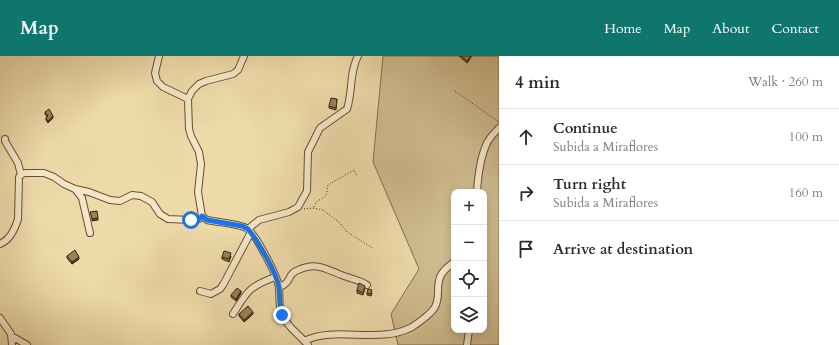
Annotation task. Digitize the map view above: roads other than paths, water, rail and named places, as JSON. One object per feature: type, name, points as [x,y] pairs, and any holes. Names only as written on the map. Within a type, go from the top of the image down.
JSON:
[{"type":"street","points":[[159,56],[155,72],[157,81],[163,87],[188,99]]},
{"type":"street","points":[[244,56],[238,70],[233,74],[199,84],[192,91],[188,99],[189,129],[199,152],[201,164],[198,192],[202,216],[207,220],[242,226],[249,230],[276,277],[279,287],[279,306],[289,327],[306,343],[322,335],[379,338],[401,333],[410,328],[435,308],[438,298],[438,280],[440,275],[451,264]]},
{"type":"street","points":[[200,291],[211,294],[220,289],[249,230],[260,220],[289,212],[298,207],[307,191],[308,156],[310,149],[322,126],[347,109],[351,76],[358,56]]},
{"type":"street","points":[[477,189],[478,177],[483,155],[488,142],[499,128]]},
{"type":"street","points":[[0,244],[9,238],[18,219],[19,180],[21,175],[18,163],[5,139]]},
{"type":"street","points":[[21,175],[25,173],[44,173],[54,176],[64,184],[75,189],[89,192],[105,199],[117,201],[123,200],[132,195],[141,196],[152,202],[160,214],[168,219],[188,221],[196,220],[202,216]]},
{"type":"street","points":[[75,189],[82,198],[90,233]]},
{"type":"street","points":[[279,287],[285,285],[295,271],[317,266],[356,279],[367,285]]},
{"type":"street","points":[[233,314],[246,293],[257,284],[276,277]]},
{"type":"street","points":[[0,318],[9,329],[12,342],[15,338],[27,345]]},
{"type":"street","points":[[467,345],[469,333]]}]
